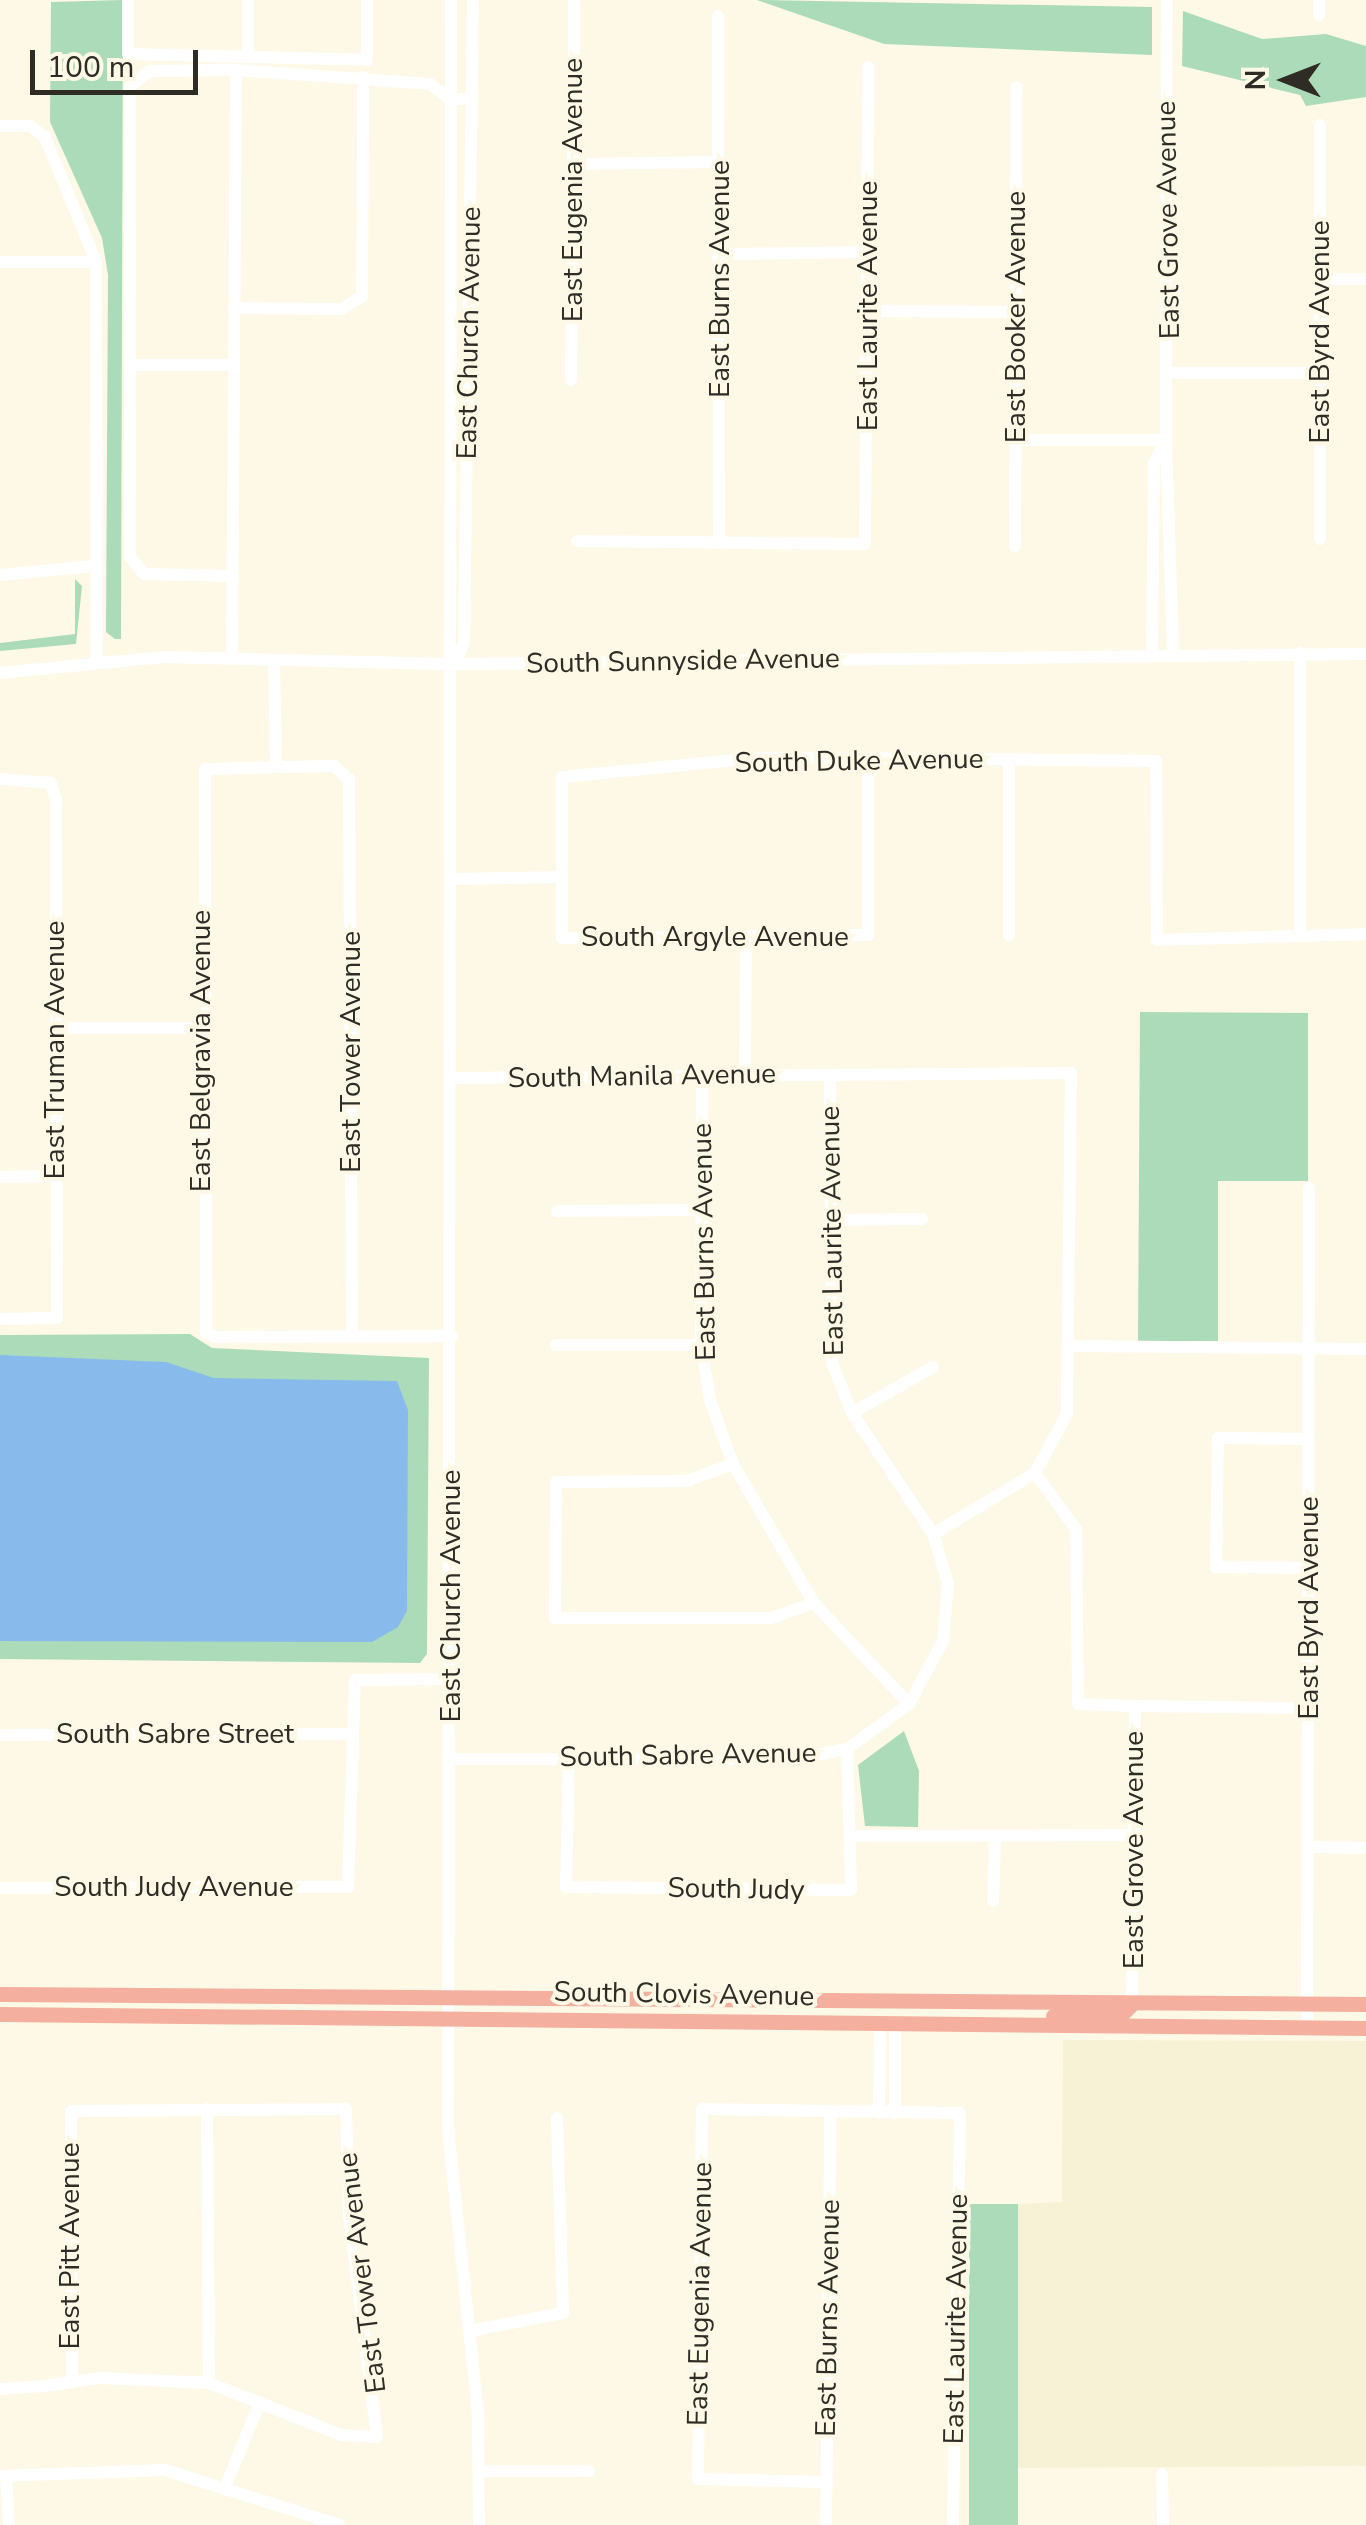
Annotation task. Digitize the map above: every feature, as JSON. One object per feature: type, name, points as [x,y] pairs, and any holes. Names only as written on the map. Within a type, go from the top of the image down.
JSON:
[{"type":"main road","name":"South Clovis Avenue","points":[[0,1994],[452,1993],[1366,2004]]},
{"type":"main road","points":[[1029,2026],[1048,2016],[1120,2016],[1132,2004]]},
{"type":"main road","name":"South Clovis Avenue","points":[[0,2014],[451,2014],[887,2024],[1366,2028]]},
{"type":"street","points":[[128,0],[128,54],[366,60],[367,0]]},
{"type":"street","points":[[248,0],[248,57]]},
{"type":"street","name":"East Church Avenue","points":[[451,0],[455,664],[450,2191],[470,2331],[479,2525]]},
{"type":"street","name":"East Church Avenue","points":[[455,664],[464,643],[473,0]]},
{"type":"street","name":"East Eugenia Avenue","points":[[572,380],[574,0]]},
{"type":"street","name":"East Grove Avenue","points":[[1167,0],[1170,372],[1166,440],[1172,654]]},
{"type":"street","name":"East Burns Avenue","points":[[718,16],[722,254],[719,543]]},
{"type":"street","name":"East Laurite Avenue","points":[[719,543],[864,544],[870,311],[868,68]]},
{"type":"street","points":[[233,576],[144,574],[130,557],[130,87],[148,71],[236,70],[430,84],[450,100],[472,100]]},
{"type":"street","points":[[232,659],[236,70]]},
{"type":"street","points":[[234,308],[342,309],[362,296],[363,77]]},
{"type":"street","name":"East Booker Avenue","points":[[1014,546],[1016,88]]},
{"type":"street","points":[[0,126],[38,128],[96,262],[97,662]]},
{"type":"street","name":"East Byrd Avenue","points":[[1320,126],[1320,539]]},
{"type":"street","points":[[573,164],[720,162]]},
{"type":"street","points":[[722,254],[869,252]]},
{"type":"street","points":[[0,262],[96,262]]},
{"type":"street","points":[[1320,279],[1366,280]]},
{"type":"street","points":[[870,311],[1016,312]]},
{"type":"street","points":[[130,365],[234,364]]},
{"type":"street","points":[[1170,372],[1320,373]]},
{"type":"street","points":[[1015,440],[1166,440]]},
{"type":"street","name":"East Grove Avenue","points":[[1152,655],[1154,464],[1166,440]]},
{"type":"street","points":[[577,541],[719,543]]},
{"type":"street","points":[[0,574],[94,566]]},
{"type":"street","points":[[1300,653],[1300,934],[1366,934]]},
{"type":"street","name":"South Sunnyside Avenue","points":[[0,673],[97,662],[232,659],[455,664],[1366,654]]},
{"type":"street","points":[[274,660],[276,766]]},
{"type":"street","name":"South Duke Avenue","points":[[562,877],[562,777],[755,758],[1156,760],[1157,940],[1300,934]]},
{"type":"street","name":"South Argyle Avenue","points":[[562,877],[562,938],[746,941],[868,935],[868,758]]},
{"type":"street","points":[[1008,759],[1009,934]]},
{"type":"street","name":"East Belgravia Avenue","points":[[276,766],[206,769],[201,1028],[206,1333],[352,1336]]},
{"type":"street","name":"East Tower Avenue","points":[[276,766],[344,769],[352,1336]]},
{"type":"street","name":"East Truman Avenue","points":[[0,779],[51,783],[58,1318],[0,1318]]},
{"type":"street","points":[[453,880],[562,877]]},
{"type":"street","points":[[744,1072],[746,941]]},
{"type":"street","points":[[55,1028],[201,1028]]},
{"type":"street","name":"South Manila Avenue","points":[[452,1078],[702,1076],[744,1072],[830,1077],[1072,1073],[1073,1346]]},
{"type":"street","name":"East Burns Avenue","points":[[702,1076],[701,1345],[733,1464],[814,1604],[908,1704]]},
{"type":"street","name":"East Laurite Avenue","points":[[830,1077],[832,1363],[852,1413],[933,1534],[948,1584],[943,1641],[908,1704]]},
{"type":"street","points":[[0,1177],[54,1176]]},
{"type":"street","name":"East Byrd Avenue","points":[[1308,2028],[1310,1188]]},
{"type":"street","points":[[557,1211],[700,1210]]},
{"type":"street","points":[[830,1220],[922,1219]]},
{"type":"street","points":[[352,1336],[452,1336]]},
{"type":"street","points":[[556,1345],[701,1345]]},
{"type":"street","points":[[933,1534],[1036,1473],[1068,1414],[1073,1346],[1366,1349]]},
{"type":"street","points":[[852,1413],[933,1367]]},
{"type":"street","points":[[1308,1440],[1218,1438],[1216,1567],[1309,1568]]},
{"type":"street","points":[[733,1464],[686,1481],[556,1482],[555,1618],[772,1618],[814,1604]]},
{"type":"street","name":"East Grove Avenue","points":[[1036,1473],[1076,1530],[1078,1704],[1134,1706],[1132,2004]]},
{"type":"street","points":[[350,1734],[355,1680],[452,1679]]},
{"type":"street","name":"South Sabre Avenue","points":[[451,1758],[796,1758],[847,1750],[908,1704]]},
{"type":"street","points":[[1134,1706],[1309,1708]]},
{"type":"street","name":"South Sabre Street","points":[[0,1734],[350,1734]]},
{"type":"street","name":"South Judy Avenue","points":[[0,1888],[348,1887],[350,1734]]},
{"type":"street","points":[[847,1750],[854,1836],[995,1840],[1134,1834]]},
{"type":"street","name":"South Judy","points":[[569,1757],[566,1887],[851,1890],[854,1836]]},
{"type":"street","points":[[993,1901],[995,1840]]},
{"type":"street","points":[[1310,1847],[1366,1848]]},
{"type":"street","points":[[878,2112],[887,2024]]},
{"type":"street","points":[[830,2112],[895,2113],[887,2024]]},
{"type":"street","points":[[208,2108],[209,2383]]},
{"type":"street","name":"East Tower Avenue","points":[[208,2108],[346,2109],[349,2216],[377,2437],[341,2435],[260,2402]]},
{"type":"street","name":"East Pitt Avenue","points":[[72,2381],[71,2111],[208,2108]]},
{"type":"street","name":"East Eugenia Avenue","points":[[826,2482],[698,2479],[702,2110],[830,2112]]},
{"type":"street","name":"East Burns Avenue","points":[[826,2525],[830,2112]]},
{"type":"street","name":"East Laurite Avenue","points":[[895,2113],[960,2113],[953,2525]]},
{"type":"street","points":[[470,2331],[563,2313],[557,2118]]},
{"type":"street","points":[[0,2388],[72,2381],[209,2383],[260,2402],[227,2484]]},
{"type":"street","points":[[9,2525],[3,2476],[138,2468],[227,2484],[339,2525]]},
{"type":"street","points":[[479,2470],[589,2471]]},
{"type":"street","points":[[1162,2474],[1162,2525]]},
{"type":"shaded area","points":[[1063,2040],[1366,2041],[1366,2466],[1018,2468],[1018,2204],[1062,2202]]},
{"type":"green space","points":[[123,0],[121,639],[115,639],[106,632],[108,275],[102,238],[50,122],[51,2]]},
{"type":"green space","points":[[757,0],[1152,7],[1152,55],[884,44]]},
{"type":"green space","points":[[1183,11],[1262,39],[1326,34],[1366,46],[1366,97],[1306,106],[1300,95],[1182,66]]},
{"type":"green space","points":[[75,579],[82,586],[76,644],[0,651],[0,643],[75,634]]},
{"type":"green space","points":[[1140,1012],[1308,1013],[1308,1181],[1218,1181],[1218,1341],[1138,1341]]},
{"type":"green space","points":[[190,1334],[212,1348],[429,1358],[427,1654],[420,1663],[0,1659],[0,1335]]},
{"type":"green space","points":[[904,1731],[919,1771],[918,1827],[865,1826],[858,1765]]},
{"type":"green space","points":[[969,2204],[1018,2204],[1018,2525],[969,2525]]},
{"type":"water","points":[[0,1355],[166,1362],[214,1378],[397,1381],[408,1410],[407,1611],[398,1627],[372,1642],[0,1641]]}]
